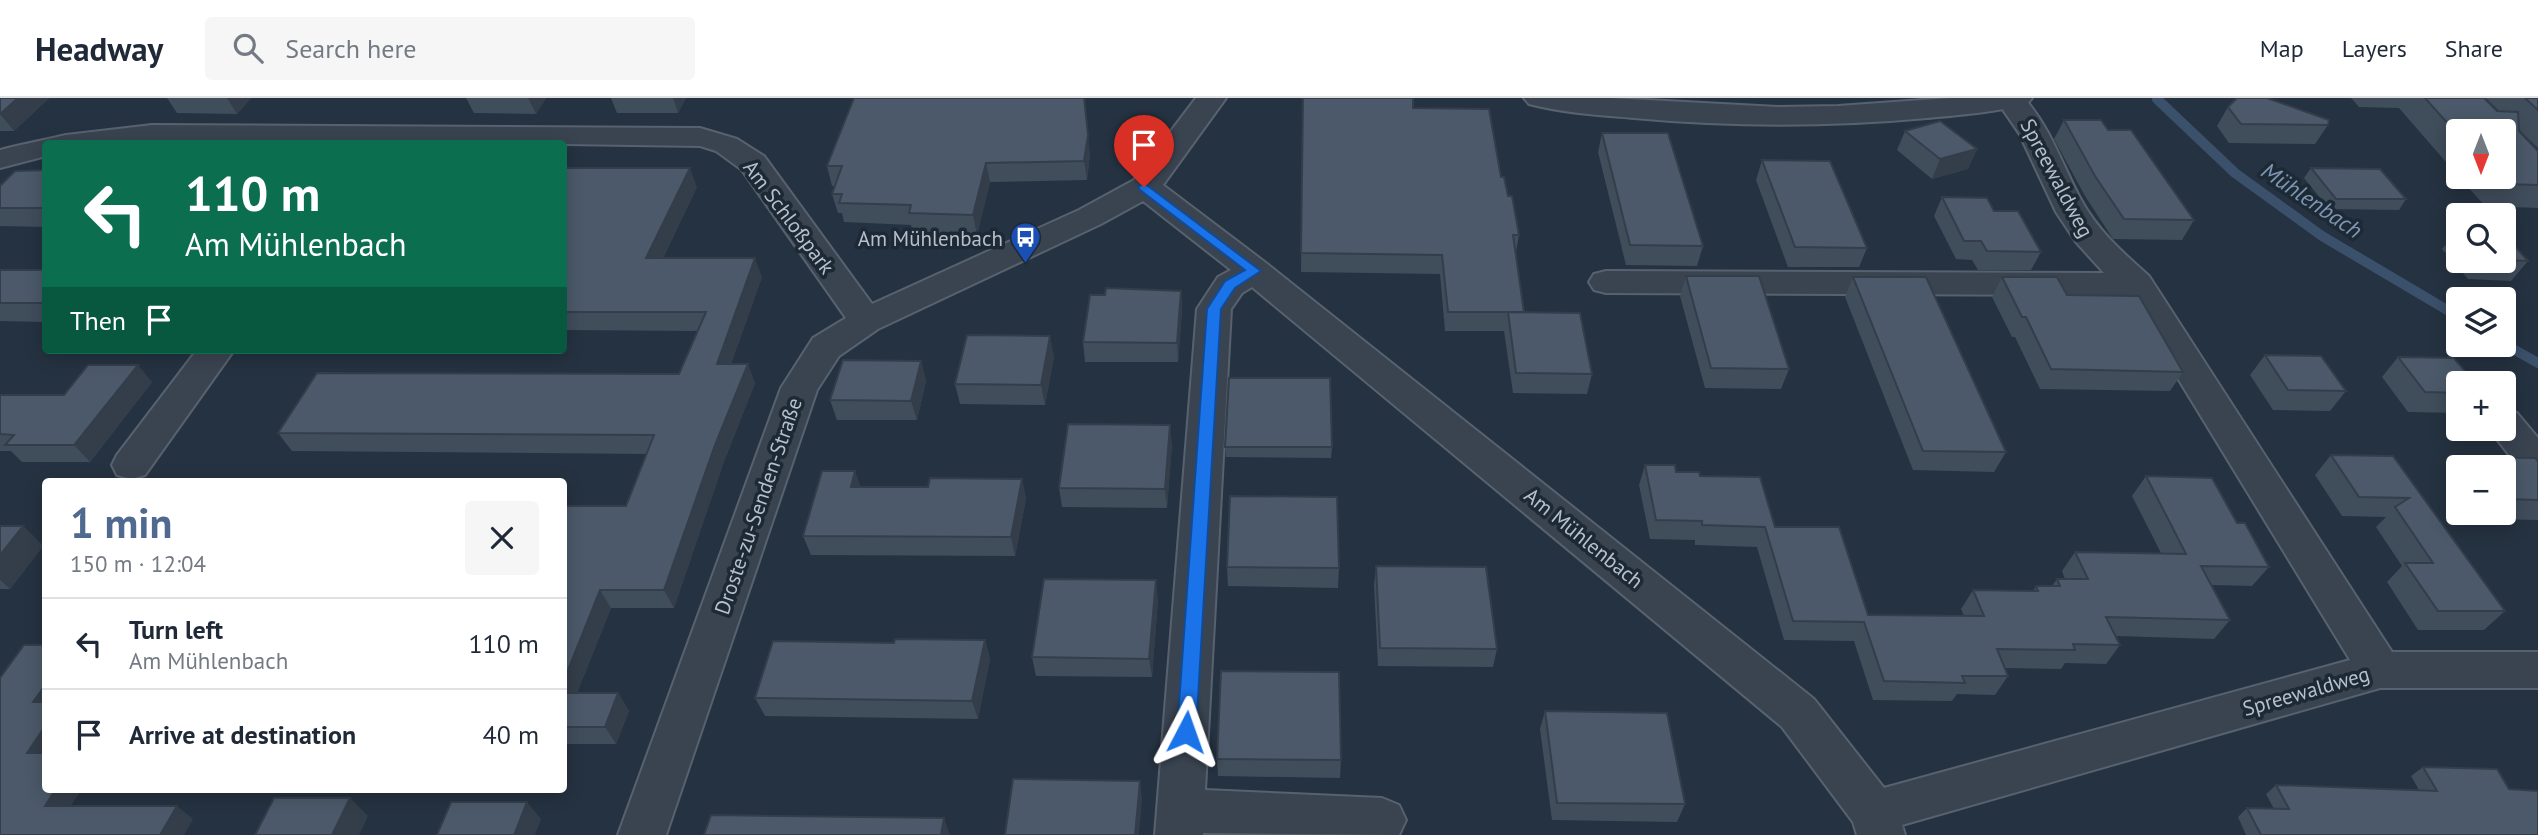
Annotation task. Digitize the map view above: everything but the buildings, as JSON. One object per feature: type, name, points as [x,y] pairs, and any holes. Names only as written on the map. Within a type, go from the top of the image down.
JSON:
[{"type":"street","name":"Droste-zu-Senden-Straße","points":[[642,835],[799,388],[826,347],[866,321],[1090,217],[1144,187],[1176,149],[1211,98]]},
{"type":"street","points":[[1539,98],[1633,109],[1777,116],[1893,111],[2013,99]]},
{"type":"street","name":"Spreewaldweg","points":[[1877,823],[2380,670],[2137,284],[2095,247],[2066,200],[2024,114],[2013,99]]},
{"type":"street","name":"Am Schloßpark","points":[[100,140],[152,134],[372,139],[664,135],[711,137],[733,146],[753,163],[866,321]]},
{"type":"street","points":[[5,161],[42,148]]},
{"type":"street","name":"Am Mühlenbach","points":[[1144,187],[1254,271],[1798,713],[1877,823]]},
{"type":"street","points":[[1254,271],[1230,285],[1214,309],[1180,822],[1382,820]]},
{"type":"street","points":[[1606,282],[2137,284]]},
{"type":"street","points":[[131,465],[213,354]]},
{"type":"street","points":[[2516,415],[2538,415]]},
{"type":"street","points":[[2516,437],[2538,464]]},
{"type":"street","points":[[2380,670],[2538,670]]},
{"type":"waterway","name":"Mühlenbach","points":[[2157,99],[2235,173],[2322,236],[2446,309]]},
{"type":"waterway","name":"Mühlenbach","points":[[2516,351],[2538,363]]},
{"type":"place","name":"Am Mühlenbach","points":[[1026,265]]},
{"type":"route","points":[[1144,187],[1254,271],[1230,285],[1214,309],[1186,732]]}]
